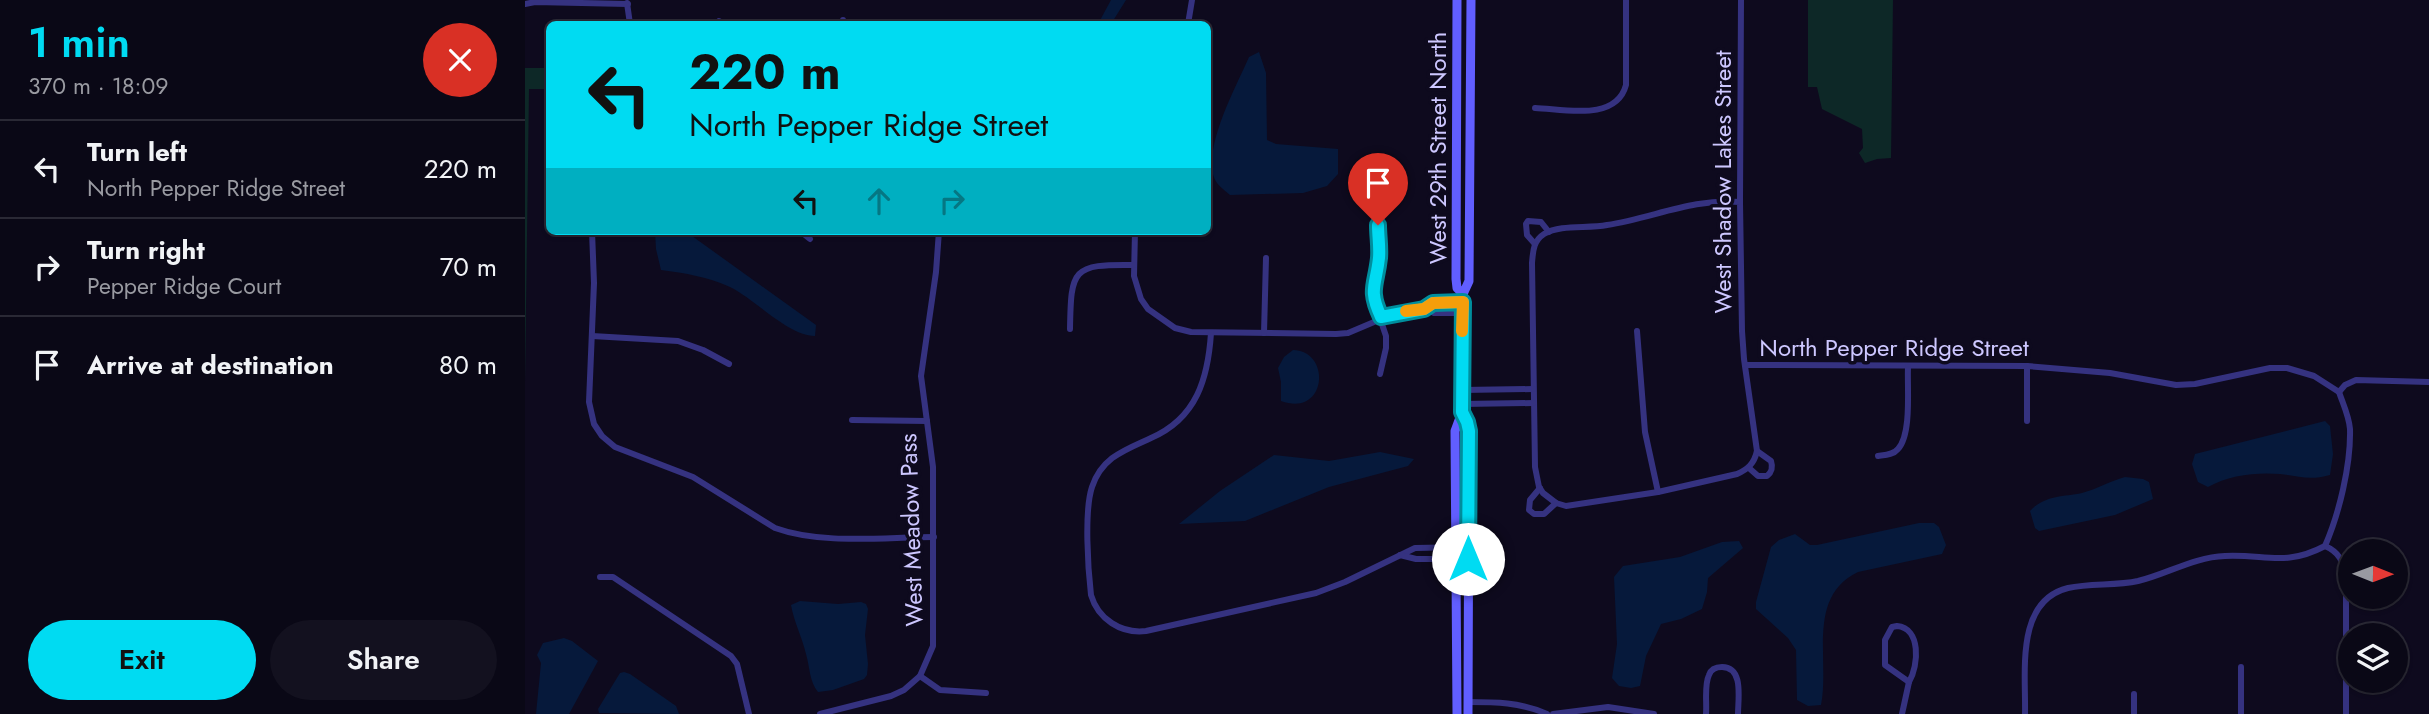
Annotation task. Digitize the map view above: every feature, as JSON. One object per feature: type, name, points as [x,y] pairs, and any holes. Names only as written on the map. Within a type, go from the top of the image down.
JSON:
[{"type":"main road","name":"West 29th Street North","points":[[1457,0],[1455,279],[1463,298]]},
{"type":"main road","name":"West 29th Street North","points":[[1457,714],[1455,431],[1462,408],[1462,313],[1463,298],[1469,281],[1471,0]]},
{"type":"main road","points":[[1457,108],[1469,108]]},
{"type":"main road","name":"West 29th Street North","points":[[1462,408],[1469,431],[1468,714]]},
{"type":"street","points":[[1188,21],[1192,0]]},
{"type":"street","points":[[1535,108],[1595,110],[1617,103],[1626,85],[1626,0]]},
{"type":"street","name":"West Shadow Lakes Street","points":[[1741,0],[1740,202],[1745,365]]},
{"type":"street","points":[[525,4],[628,1],[629,21]]},
{"type":"street","points":[[1740,202],[1692,204],[1610,225],[1558,229],[1539,238],[1535,244],[1532,263],[1535,467],[1541,488],[1556,503],[1566,506],[1658,492],[1737,474],[1749,468],[1757,451]]},
{"type":"street","points":[[1535,244],[1527,235],[1528,221],[1541,222],[1549,232]]},
{"type":"street","points":[[1378,225],[1379,258],[1372,289],[1386,336],[1380,374]]},
{"type":"street","points":[[592,235],[594,283],[589,402],[590,413],[601,436],[615,447],[693,477],[787,533],[813,537],[934,537]]},
{"type":"street","points":[[805,235],[810,239]]},
{"type":"street","name":"West Meadow Pass","points":[[920,676],[933,646],[933,467],[921,376],[939,235]]},
{"type":"street","points":[[1135,235],[1134,276],[1142,299],[1148,309],[1175,328],[1191,332],[1348,333],[1381,317],[1463,298]]},
{"type":"street","points":[[1264,333],[1266,258]]},
{"type":"street","points":[[1070,329],[1070,290],[1081,271],[1098,264],[1134,265]]},
{"type":"street","points":[[1424,309],[1434,313],[1462,313]]},
{"type":"street","points":[[1637,331],[1645,432],[1658,492]]},
{"type":"street","points":[[1211,333],[1209,362],[1201,391],[1194,402],[1171,427],[1153,438],[1126,447],[1112,457],[1100,471],[1092,487],[1088,505],[1091,595],[1103,615],[1115,626],[1136,632],[1146,631],[1316,593],[1415,548],[1468,547]]},
{"type":"street","points":[[592,336],[678,341],[729,364]]},
{"type":"street","name":"North Pepper Ridge Street","points":[[1749,468],[1758,476],[1770,474],[1772,468],[1771,461],[1757,451],[1745,365],[2027,366],[2110,373],[2176,385],[2195,384],[2270,368],[2287,368],[2314,376],[2339,392]]},
{"type":"street","points":[[2027,366],[2027,421]]},
{"type":"street","points":[[1878,456],[1897,451],[1902,443],[1906,429],[1908,367]]},
{"type":"street","points":[[2325,546],[2338,513],[2349,448],[2350,428],[2339,392],[2345,385],[2356,380],[2429,382]]},
{"type":"street","points":[[1462,390],[1533,389]]},
{"type":"street","points":[[1462,408],[1533,403]]},
{"type":"street","points":[[852,420],[927,421]]},
{"type":"street","points":[[1541,488],[1530,500],[1529,510],[1534,514],[1544,514],[1556,503]]},
{"type":"street","points":[[2025,714],[2027,640],[2031,621],[2047,598],[2064,589],[2135,582],[2215,556],[2289,559],[2325,546],[2335,551],[2343,563],[2346,576],[2346,714]]},
{"type":"street","points":[[1430,548],[1430,559]]},
{"type":"street","points":[[1400,555],[1416,559],[1468,559]]},
{"type":"street","points":[[600,577],[613,577],[731,656],[737,664],[749,714]]},
{"type":"street","points":[[1902,714],[1913,675],[1915,641],[1913,633],[1906,627],[1892,626],[1885,640],[1885,665],[1909,682]]},
{"type":"street","points":[[1706,714],[1708,678],[1713,669],[1719,667],[1734,671],[1737,677],[1738,714]]},
{"type":"street","points":[[2241,667],[2241,714]]},
{"type":"street","points":[[820,714],[891,696],[904,690],[920,676],[940,690],[986,693]]},
{"type":"street","points":[[2134,694],[2134,714]]},
{"type":"street","points":[[1457,702],[1514,703],[1531,706],[1547,714]]},
{"type":"street","points":[[1553,714],[1608,707],[1654,714]]},
{"type":"green space","points":[[1808,0],[1893,0],[1891,158],[1865,163],[1859,153],[1863,148],[1862,129],[1822,109],[1817,87],[1808,87]]},
{"type":"green space","points":[[525,68],[546,68],[546,89],[529,89],[525,382]]},
{"type":"water","points":[[1111,0],[1126,0],[1113,21],[1100,21]]},
{"type":"water","points":[[1259,52],[1266,73],[1267,140],[1276,144],[1338,149],[1338,174],[1327,186],[1303,193],[1230,195],[1216,181],[1212,161],[1218,130],[1249,57]]},
{"type":"water","points":[[655,235],[692,235],[816,325],[815,336],[793,330],[730,287],[696,276],[661,270]]},
{"type":"water","points":[[1293,350],[1306,353],[1314,361],[1319,382],[1315,393],[1308,400],[1296,404],[1281,401],[1278,368],[1284,357]]},
{"type":"water","points":[[2325,421],[2330,426],[2333,454],[2330,475],[2310,478],[2253,474],[2234,477],[2208,487],[2198,482],[2192,464],[2195,454]]},
{"type":"water","points":[[1380,452],[1414,459],[1408,466],[1329,487],[1245,521],[1179,524],[1220,491],[1274,455],[1329,461]]},
{"type":"water","points":[[2125,477],[2149,482],[2153,499],[2115,515],[2039,531],[2035,528],[2030,511],[2042,502],[2082,493]]},
{"type":"water","points":[[1919,523],[1934,523],[1939,527],[1946,545],[1942,554],[1858,572],[1842,583],[1832,597],[1826,613],[1821,705],[1808,706],[1797,700],[1796,650],[1788,638],[1756,609],[1771,547],[1779,540],[1795,534],[1810,545],[1817,545]]},
{"type":"water","points":[[1739,541],[1743,548],[1708,578],[1702,609],[1681,619],[1661,624],[1646,656],[1640,686],[1619,686],[1612,678],[1617,644],[1614,577],[1623,566],[1680,557],[1722,542]]},
{"type":"water","points":[[800,601],[866,604],[868,664],[864,679],[833,690],[818,692],[811,679],[791,605]]},
{"type":"water","points":[[564,638],[598,661],[569,714],[536,714],[541,663],[537,655],[543,643]]},
{"type":"water","points":[[624,672],[676,706],[679,714],[599,713],[598,709],[620,673]]},
{"type":"slow traffic","points":[[1406,311],[1424,309],[1433,303],[1463,302],[1462,331]]},
{"type":"route","points":[[1378,225],[1379,258],[1372,289],[1381,317],[1424,309],[1433,303],[1463,302],[1462,412],[1469,431],[1468,559]]}]
